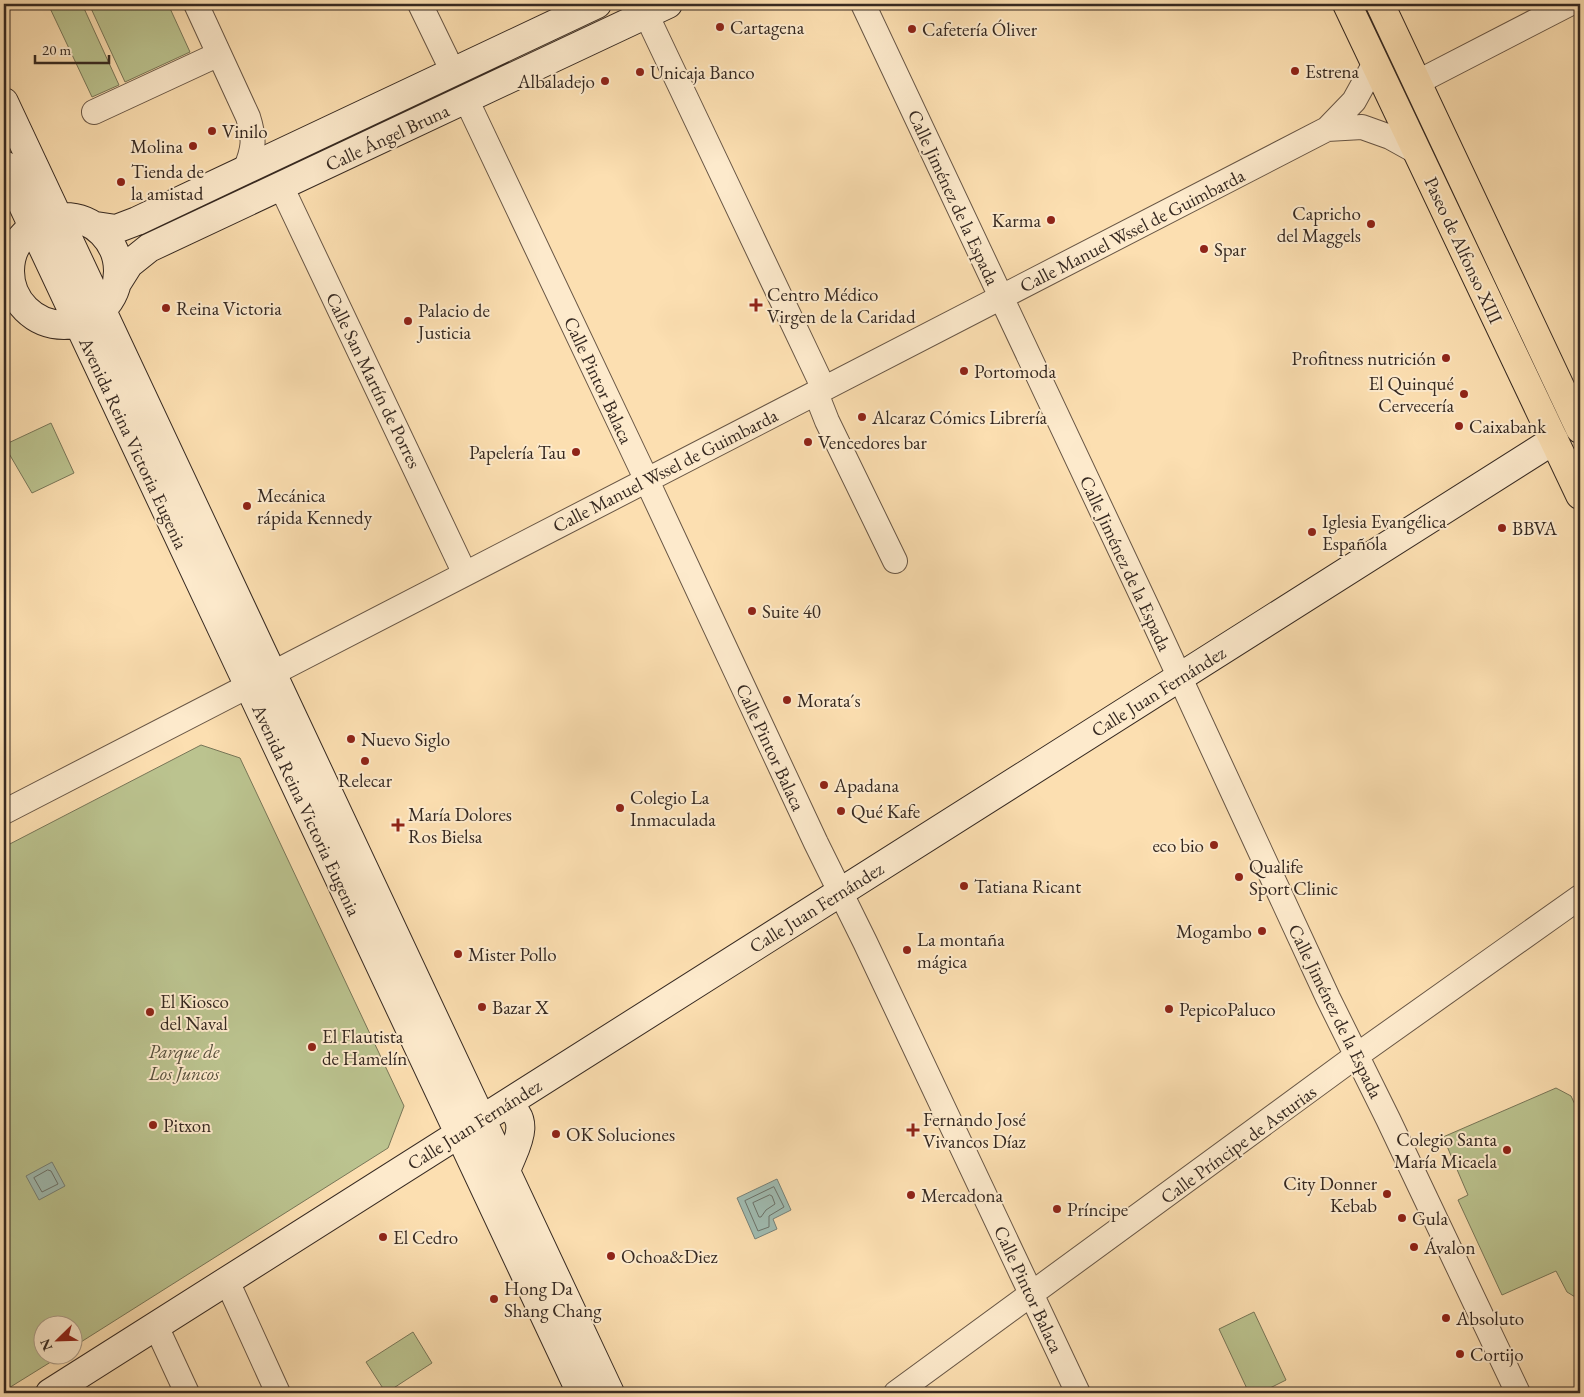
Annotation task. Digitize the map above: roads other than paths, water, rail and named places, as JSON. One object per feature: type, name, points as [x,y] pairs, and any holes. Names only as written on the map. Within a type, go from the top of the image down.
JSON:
[{"type":"main road","name":"Calle Ángel Bruna","points":[[96,226],[106,229],[123,227],[597,4]]},
{"type":"main road","name":"Paseo de Alfonso XIII","points":[[1347,4],[1580,495]]},
{"type":"main road","name":"Calle Ángel Bruna","points":[[117,284],[129,264],[149,248],[657,9]]},
{"type":"main road","name":"Paseo de Alfonso XIII","points":[[1383,11],[1579,423]]},
{"type":"main road","points":[[1375,63],[1383,11]]},
{"type":"main road","name":"Avenida Reina Victoria Eugenia","points":[[4,102],[610,1393]]},
{"type":"main road","name":"Avenida Reina Victoria Eugenia","points":[[4,165],[77,324],[581,1393]]},
{"type":"main road","points":[[102,310],[87,321],[77,324],[56,325],[30,313],[16,296],[7,277],[15,247],[32,226],[40,222],[58,217],[78,218],[96,226],[107,238],[115,252],[118,267],[117,284]]},
{"type":"main road","name":"Avenida Reina Victoria Eugenia","points":[[102,310],[114,293],[117,284]]},
{"type":"main road","points":[[4,318],[30,313]]},
{"type":"main road","name":"Calle Juan Fernández","points":[[57,1391],[156,1326],[1554,440]]},
{"type":"main road","points":[[505,1105],[511,1108],[515,1114],[520,1133],[518,1145],[506,1171]]},
{"type":"street","points":[[196,4],[248,117],[252,130],[254,143],[245,170]]},
{"type":"street","points":[[420,4],[453,72]]},
{"type":"street","name":"Calle Jiménez de la Espada","points":[[863,4],[1328,998],[1518,1393]]},
{"type":"street","points":[[1416,83],[1569,4]]},
{"type":"street","points":[[657,9],[820,391],[827,421],[895,561]]},
{"type":"street","points":[[94,112],[219,54]]},
{"type":"street","name":"Calle Manuel Wssel de Guimbarda","points":[[4,812],[1327,129],[1354,101],[1375,63]]},
{"type":"street","name":"Calle Pintor Balaca","points":[[466,99],[1078,1393]]},
{"type":"street","name":"Calle Manuel Wssel de Guimbarda","points":[[1327,129],[1362,127],[1390,137],[1417,152]]},
{"type":"street","name":"Calle San Martín de Porres","points":[[281,186],[465,574]]},
{"type":"street","name":"Calle Juan Fernández","points":[[1554,440],[1579,423]]},
{"type":"street","name":"Calle Príncipe de Asturias","points":[[896,1393],[1356,1056],[1580,897]]},
{"type":"street","points":[[227,1281],[278,1393]]},
{"type":"street","points":[[156,1326],[186,1393]]},
{"type":"water","points":[[52,1162],[65,1186],[39,1200],[26,1176]]},
{"type":"water","points":[[777,1179],[791,1210],[773,1219],[777,1229],[755,1239],[737,1198]]},
{"type":"place","name":"Cartagena","points":[[720,27]]},
{"type":"place","name":"Cafetería Óliver","points":[[912,29]]},
{"type":"place","name":"Estrena","points":[[1295,71]]},
{"type":"place","name":"Unicaja Banco","points":[[640,72]]},
{"type":"place","name":"Albaladejo","points":[[605,81]]},
{"type":"place","name":"Vinilo","points":[[212,131]]},
{"type":"place","name":"Molina","points":[[193,146]]},
{"type":"place","name":"Tienda de la amistad","points":[[121,182]]},
{"type":"place","name":"Karma","points":[[1051,220]]},
{"type":"place","name":"Capricho del Maggels","points":[[1371,224]]},
{"type":"place","name":"Spar","points":[[1204,249]]},
{"type":"place","name":"Centro Médico Virgen de la Caridad","points":[[756,305]]},
{"type":"place","name":"Reina Victoria","points":[[166,308]]},
{"type":"place","name":"Palacio de Justicia","points":[[408,321]]},
{"type":"place","name":"Profitness nutrición","points":[[1446,358]]},
{"type":"place","name":"Portomoda","points":[[964,371]]},
{"type":"place","name":"El Quinqué Cervecería","points":[[1464,394]]},
{"type":"place","name":"Alcaraz Cómics Librería","points":[[862,417]]},
{"type":"place","name":"Caixabank","points":[[1459,426]]},
{"type":"place","name":"Vencedores bar","points":[[808,442]]},
{"type":"place","name":"Papelería Tau","points":[[576,452]]},
{"type":"place","name":"Mecánica rápida Kennedy","points":[[247,506]]},
{"type":"place","name":"BBVA","points":[[1502,528]]},
{"type":"place","name":"Iglesia Evangélica Española","points":[[1312,532]]},
{"type":"place","name":"Suite 40","points":[[752,611]]},
{"type":"place","name":"Morata´s","points":[[787,700]]},
{"type":"place","name":"Nuevo Siglo","points":[[351,739]]},
{"type":"place","name":"Relecar","points":[[365,761]]},
{"type":"place","name":"Apadana","points":[[824,785]]},
{"type":"place","name":"Colegio La Inmaculada","points":[[620,808]]},
{"type":"place","name":"Qué Kafe","points":[[841,811]]},
{"type":"place","name":"María Dolores Ros Bielsa","points":[[398,825]]},
{"type":"place","name":"eco bio","points":[[1214,845]]},
{"type":"place","name":"Qualife Sport Clinic","points":[[1239,877]]},
{"type":"place","name":"Tatiana Ricant","points":[[964,886]]},
{"type":"place","name":"Mogambo","points":[[1262,931]]},
{"type":"place","name":"La montaña mágica","points":[[907,950]]},
{"type":"place","name":"Mister Pollo","points":[[458,954]]},
{"type":"place","name":"Bazar X","points":[[482,1007]]},
{"type":"place","name":"PepicoPaluco","points":[[1169,1009]]},
{"type":"place","name":"El Kiosco del Naval","points":[[150,1012]]},
{"type":"place","name":"El Flautista de Hamelín","points":[[312,1047]]},
{"type":"place","name":"Pitxon","points":[[153,1125]]},
{"type":"place","name":"Fernando José Vivancos Díaz","points":[[913,1130]]},
{"type":"place","name":"OK Soluciones","points":[[556,1134]]},
{"type":"place","name":"Colegio Santa María Micaela","points":[[1507,1150]]},
{"type":"place","name":"City Donner Kebab","points":[[1387,1194]]},
{"type":"place","name":"Mercadona","points":[[911,1195]]},
{"type":"place","name":"Príncipe","points":[[1057,1209]]},
{"type":"place","name":"Gula","points":[[1402,1218]]},
{"type":"place","name":"El Cedro","points":[[383,1237]]},
{"type":"place","name":"Ávalon","points":[[1414,1247]]},
{"type":"place","name":"Ochoa&Diez","points":[[611,1256]]},
{"type":"place","name":"Hong Da Shang Chang","points":[[494,1299]]},
{"type":"place","name":"Absoluto","points":[[1446,1318]]},
{"type":"place","name":"Cortijo","points":[[1460,1354]]},
{"type":"park label","name":"Parque de Los Juncos","points":[[184,1062]]}]
